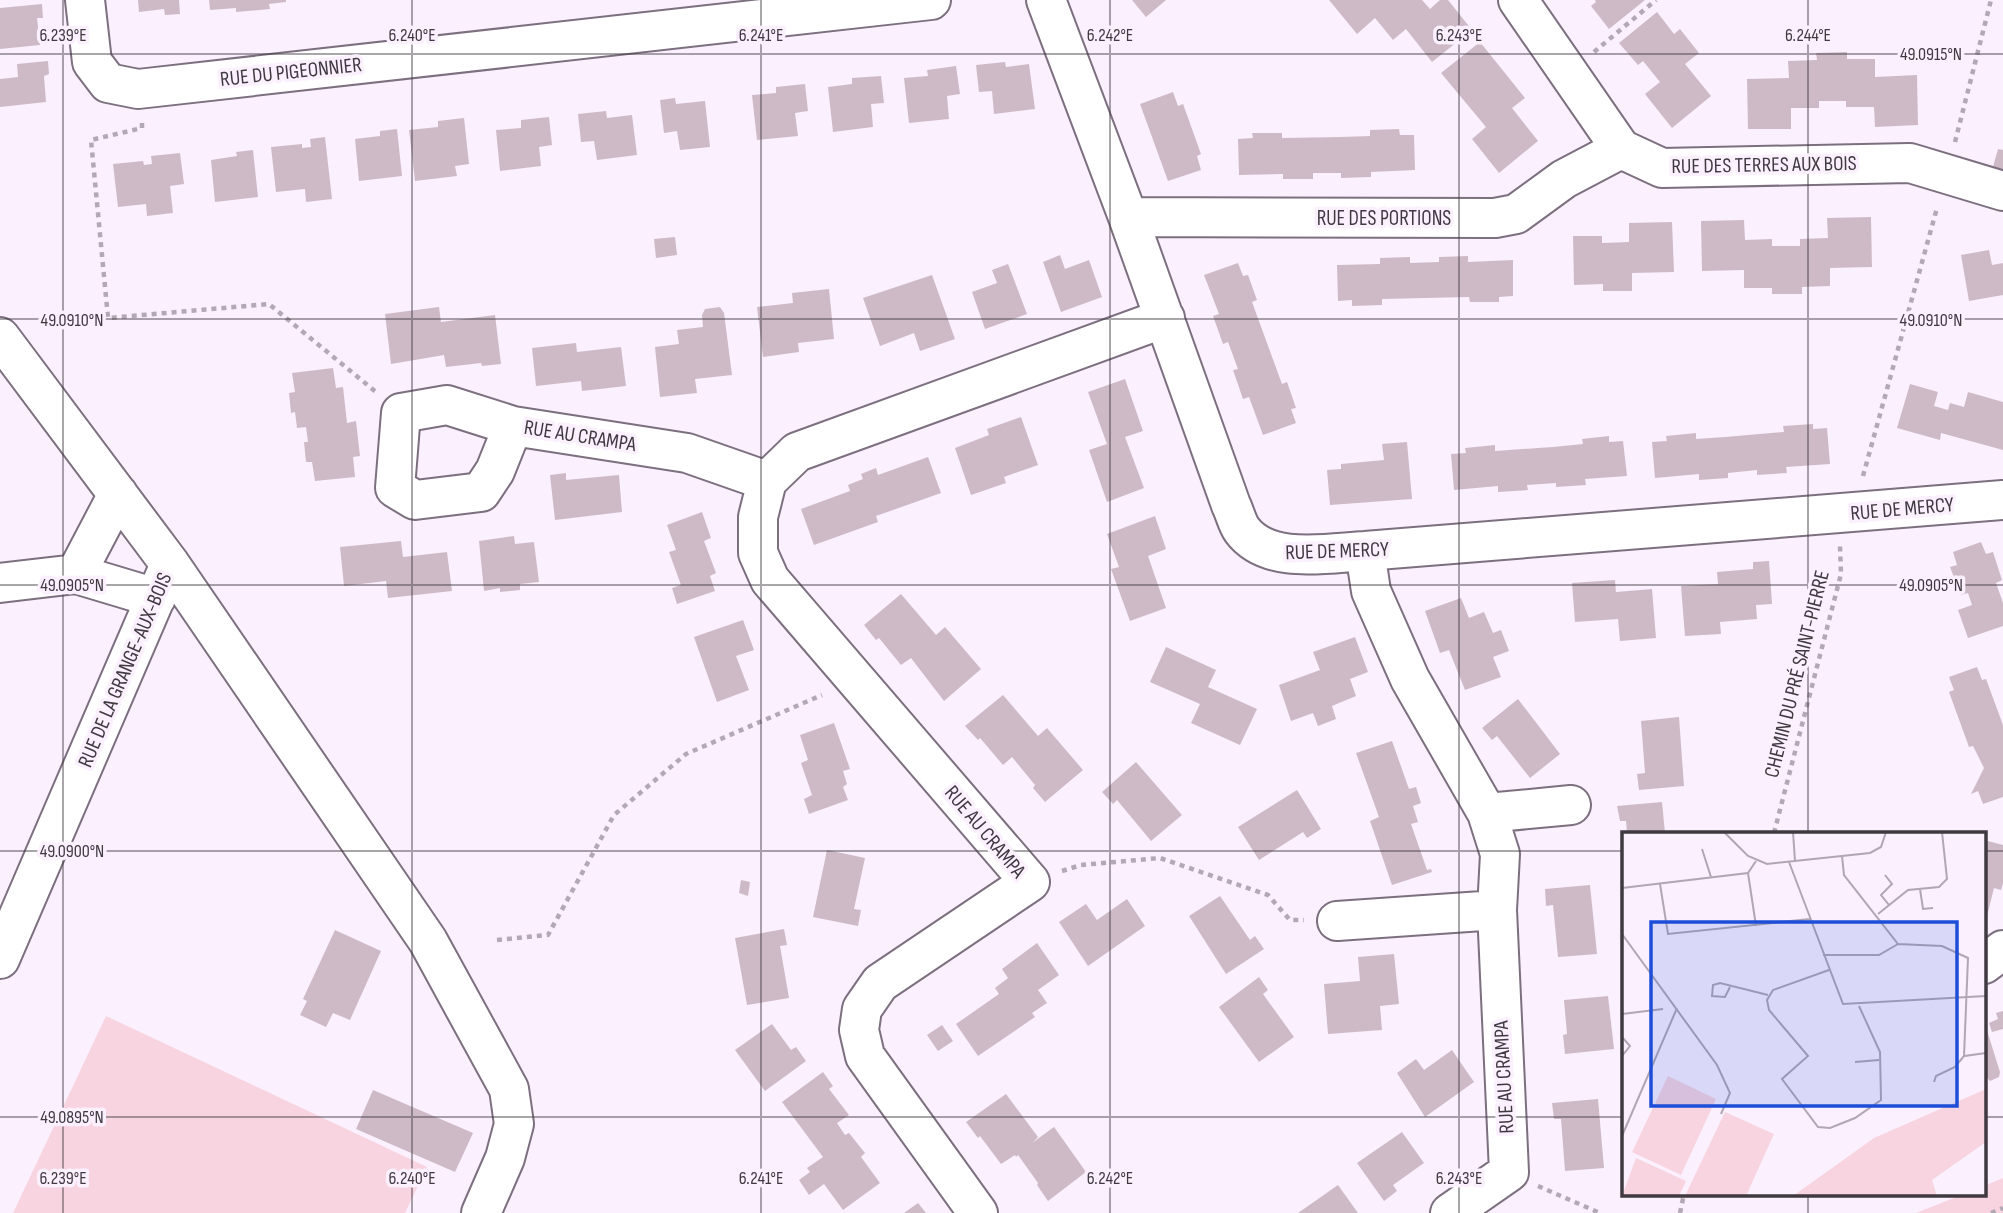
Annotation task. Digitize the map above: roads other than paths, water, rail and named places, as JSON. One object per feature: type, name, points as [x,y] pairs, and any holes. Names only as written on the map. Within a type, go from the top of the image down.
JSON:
[{"type":"street","name":"RUE DU PIGEONNIER","points":[[85,0],[92,62],[108,83],[138,89],[686,13],[931,0]]},
{"type":"street","name":"RUE DE MERCY","points":[[1045,0],[1128,217],[1241,529],[1255,543],[1276,553],[1366,551],[2003,500]]},
{"type":"street","points":[[1518,0],[1621,149]]},
{"type":"street","name":"RUE DES PORTIONS","points":[[1128,217],[1495,219],[1516,214],[1564,179],[1621,149]]},
{"type":"street","name":"RUE DES TERRES AUX BOIS","points":[[1621,149],[1662,168],[1910,163],[2003,191]]},
{"type":"street","points":[[767,481],[797,452],[1165,318]]},
{"type":"street","name":"RUE DE LA GRANGE-AUX-BOIS","points":[[0,337],[118,494],[163,581],[0,959]]},
{"type":"street","name":"RUE AU CRAMPA","points":[[513,426],[495,471],[481,492],[415,500],[395,488],[401,413],[447,404],[513,426],[687,453],[767,481],[758,517],[758,553],[770,580],[1030,882],[880,983],[862,1009],[859,1030],[864,1056],[978,1213]]},
{"type":"street","points":[[76,574],[118,494]]},
{"type":"street","name":"RUE AU CRAMPA","points":[[1366,551],[1371,590],[1410,679],[1487,813],[1500,854],[1497,910],[1509,1172],[1450,1213]]},
{"type":"street","points":[[0,583],[76,574],[163,581],[428,941],[509,1089],[514,1124],[505,1158],[481,1213]]},
{"type":"street","points":[[1487,813],[1571,805]]},
{"type":"street","points":[[1337,920],[1497,910]]},
{"type":"street","points":[[1986,963],[2003,950]]}]
